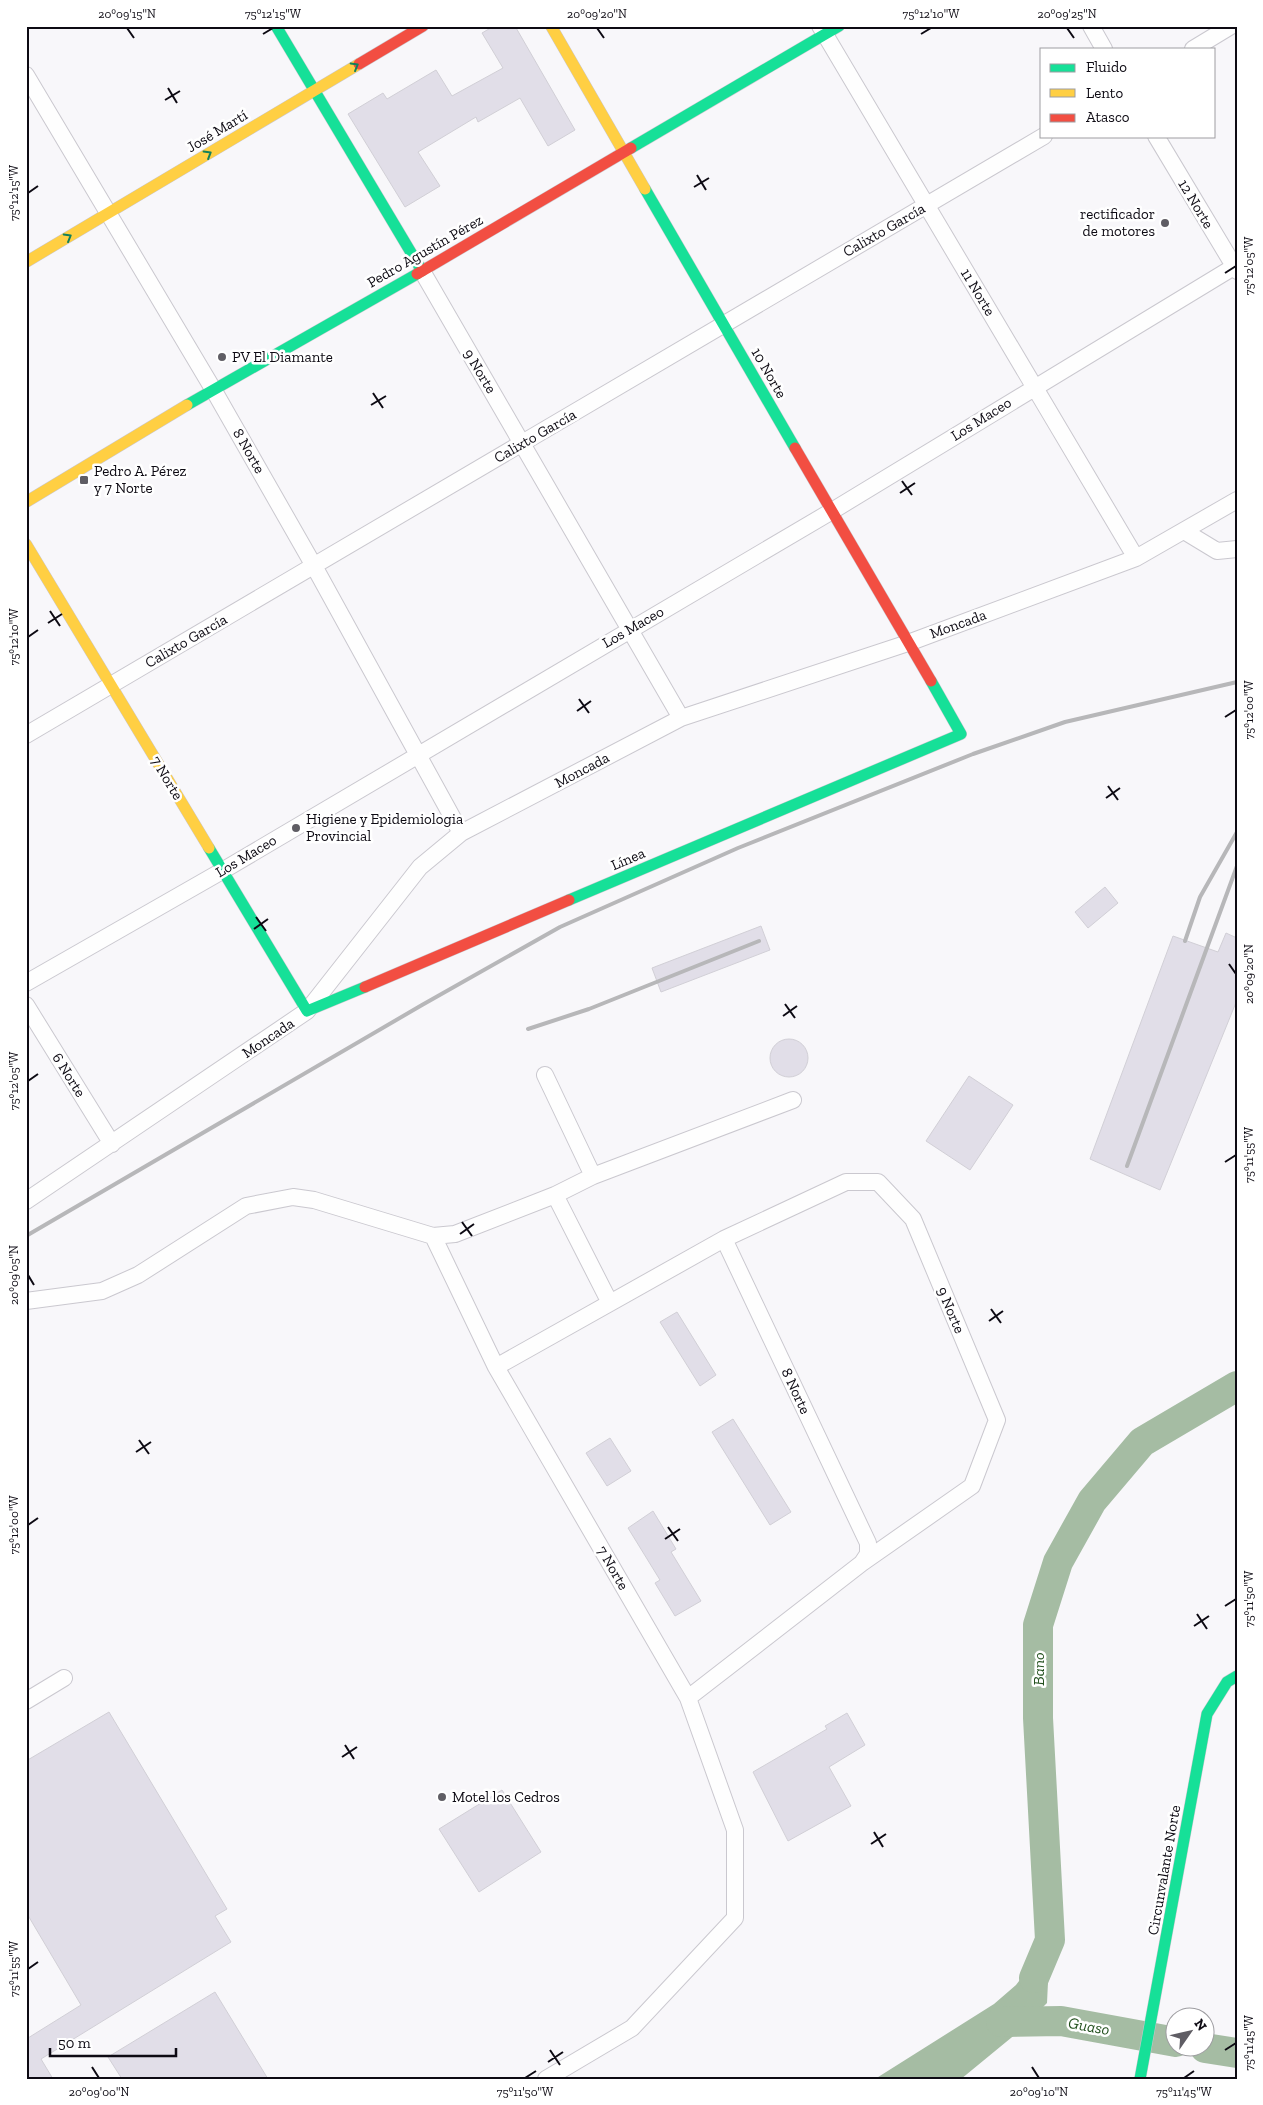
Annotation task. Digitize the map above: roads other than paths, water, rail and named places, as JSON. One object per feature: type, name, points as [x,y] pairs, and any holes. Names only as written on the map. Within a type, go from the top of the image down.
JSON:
[{"type":"street","name":"9 Norte","points":[[276,26],[523,443],[681,718]]},
{"type":"street","name":"José Martí","points":[[26,262],[423,26]]},
{"type":"street","name":"10 Norte","points":[[551,26],[961,734]]},
{"type":"street","name":"Pedro Agustín Pérez","points":[[26,502],[213,389],[422,271],[624,152],[822,31],[840,26]]},
{"type":"street","points":[[1091,26],[1103,48]]},
{"type":"street","points":[[1195,48],[1231,26]]},
{"type":"street","name":"11 Norte","points":[[822,31],[1136,558]]},
{"type":"street","name":"8 Norte","points":[[26,76],[110,213],[213,389],[314,566],[462,833]]},
{"type":"street","name":"Calixto García","points":[[26,735],[1041,138]]},
{"type":"street","name":"12 Norte","points":[[1157,138],[1236,268]]},
{"type":"street","name":"Los Maceo","points":[[26,983],[222,871],[417,754],[832,511],[1034,387],[1236,268]]},
{"type":"street","name":"Moncada","points":[[26,1201],[306,1011],[420,867],[462,833],[681,718],[908,643],[1136,558],[1237,500]]},
{"type":"street","points":[[1184,531],[1217,551],[1237,549]]},
{"type":"street","name":"7 Norte","points":[[26,544],[306,1011]]},
{"type":"street","name":"Línea","points":[[306,1011],[961,734]]},
{"type":"street","name":"6 Norte","points":[[26,1005],[112,1144]]},
{"type":"street","points":[[546,1075],[594,1176]]},
{"type":"street","points":[[26,1302],[102,1291],[138,1275],[246,1206],[293,1197],[314,1200],[433,1236],[455,1234],[555,1195],[594,1176],[793,1100]]},
{"type":"street","name":"9 Norte","points":[[688,1698],[862,1563],[972,1486],[997,1420],[913,1219],[878,1182],[846,1182],[724,1238]]},
{"type":"street","points":[[555,1195],[610,1303]]},
{"type":"street","name":"7 Norte","points":[[433,1236],[496,1367],[688,1698],[735,1830],[735,1918],[632,2028],[546,2079]]},
{"type":"street","points":[[496,1367],[724,1238]]},
{"type":"street","name":"8 Norte","points":[[724,1238],[868,1543],[868,1554],[862,1563]]},
{"type":"street","name":"Circunvalante Norte","points":[[1140,2079],[1164,1957],[1206,1714],[1227,1682],[1237,1676]]},
{"type":"street","points":[[26,1700],[64,1678]]},
{"type":"waterway","name":"Bano","points":[[1034,1978],[1050,1940],[1038,1718],[1038,1625],[1058,1562],[1092,1501],[1142,1442],[1237,1386]]},
{"type":"waterway","name":"Guaso","points":[[1001,2022],[1061,2021],[1166,2040]]},
{"type":"waterway","name":"Guaso","points":[[1216,2050],[1237,2053]]},
{"type":"railway","points":[[26,1236],[422,1005],[560,927],[738,848],[973,754],[1065,722],[1237,682]]},
{"type":"railway","points":[[1185,941],[1200,897],[1237,832]]},
{"type":"railway","points":[[1127,1166],[1237,866]]},
{"type":"railway","points":[[528,1029],[589,1009],[759,941]]},
{"type":"place","name":"rectificador de motores","points":[[1165,223]]},
{"type":"place","name":"PV El Diamante","points":[[222,357]]},
{"type":"place","name":"Pedro A. Pérez y 7 Norte","points":[[84,480]]},
{"type":"place","name":"Higiene y Epidemiologia Provincial","points":[[296,828]]},
{"type":"place","name":"Motel los Cedros","points":[[442,1797]]}]
